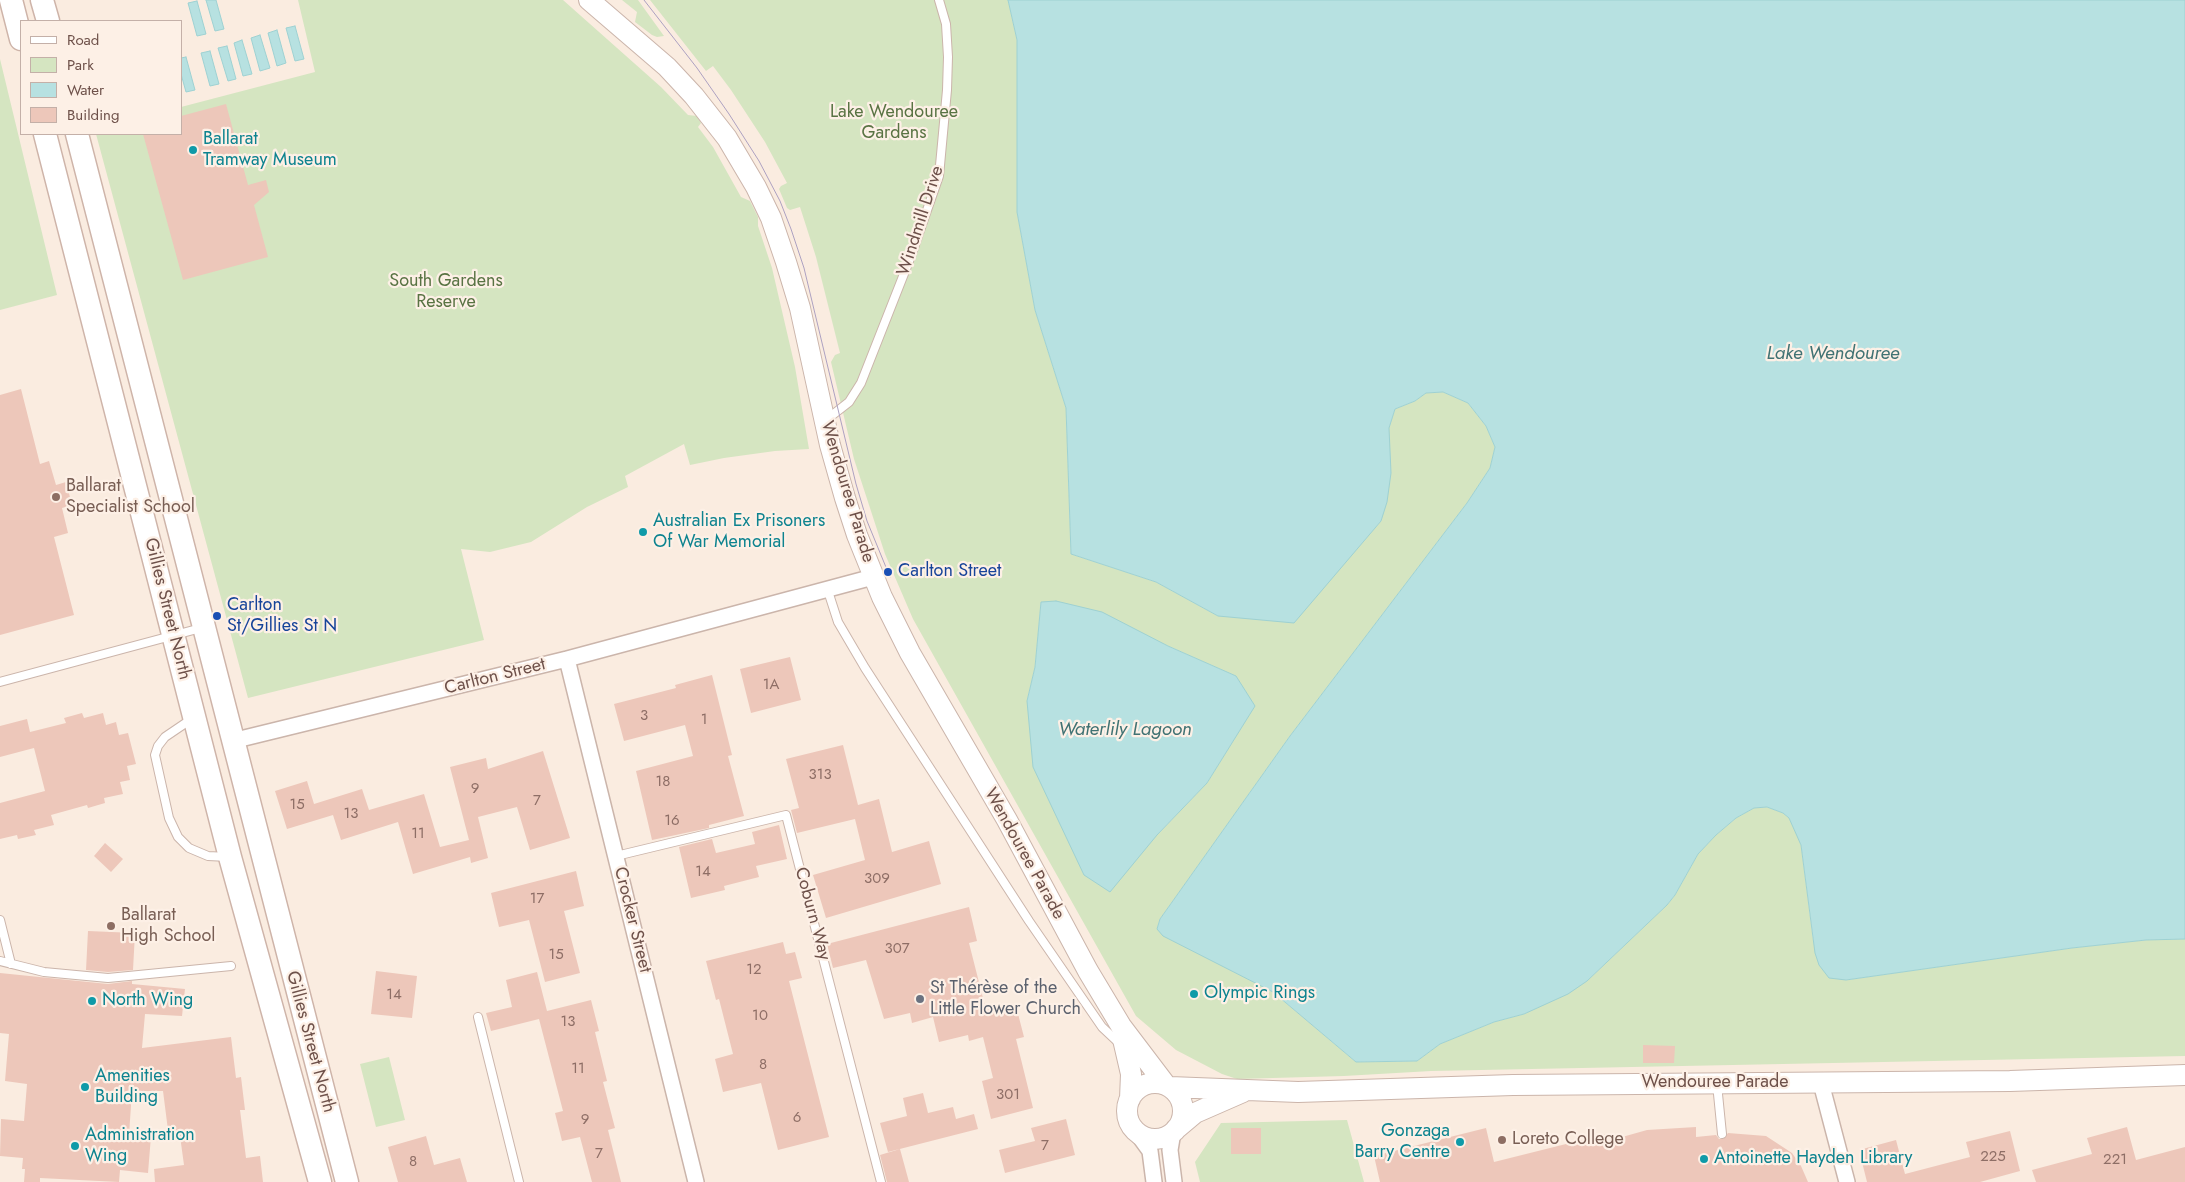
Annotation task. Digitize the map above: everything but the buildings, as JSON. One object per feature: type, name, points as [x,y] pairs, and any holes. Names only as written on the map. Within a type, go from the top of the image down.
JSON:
[{"type":"main road","points":[[11,0],[20,35]]},
{"type":"main road","points":[[42,0],[48,20]]},
{"type":"main road","name":"Gillies Street North","points":[[45,135],[230,857],[320,1182]]},
{"type":"main road","name":"Gillies Street North","points":[[77,135],[347,1182]]},
{"type":"main road","points":[[95,327],[116,289]]},
{"type":"main road","points":[[244,910],[274,903]]},
{"type":"street","name":"Wendouree Parade","points":[[589,0],[680,81],[712,118],[741,159],[779,238],[800,308],[825,421],[845,498],[873,576],[910,653],[1007,820],[1088,971],[1121,1026],[1167,1086],[1298,1092],[1533,1085],[2010,1081],[2185,1075]]},
{"type":"street","name":"Carlton Street","points":[[232,741],[567,659],[873,576]]},
{"type":"street","name":"Crocker Street","points":[[567,659],[696,1182]]},
{"type":"street","name":"Wendouree Parade","points":[[1121,1026],[1132,1074],[1130,1099]]},
{"type":"street","points":[[1154,1182],[1150,1151],[1134,1129],[1127,1114],[1133,1093],[1144,1085],[1151,1083],[1167,1086],[1175,1091],[1182,1103],[1182,1117],[1175,1131],[1170,1150],[1174,1182]]},
{"type":"street","points":[[1821,1083],[1847,1182]]},
{"type":"street","name":"Wendouree Parade","points":[[1175,1131],[1195,1114],[1245,1091]]},
{"type":"street","points":[[1134,1129],[1146,1137],[1153,1138],[1160,1138],[1175,1131]]},
{"type":"lane","name":"Windmill Drive","points":[[825,421],[849,402],[861,383],[911,256],[939,176],[948,57],[946,24],[939,0]]},
{"type":"lane","name":"Wendouree Parade","points":[[828,588],[833,608],[844,634],[1000,878],[1102,1027],[1126,1050]]},
{"type":"lane","points":[[0,682],[203,627]]},
{"type":"lane","points":[[195,718],[165,737],[158,746],[155,755],[169,818],[178,837],[189,848],[208,856],[230,857]]},
{"type":"lane","name":"Coburn Way","points":[[616,856],[786,815],[881,1182]]},
{"type":"lane","points":[[0,920],[11,964]]},
{"type":"lane","points":[[0,962],[44,972],[108,978],[231,966]]},
{"type":"lane","points":[[478,1017],[518,1182]]},
{"type":"lane","points":[[1717,1084],[1722,1134]]},
{"type":"green space","name":"South Gardens Reserve","points":[[298,0],[563,0],[661,87],[688,115],[697,116],[701,123],[698,127],[713,147],[741,197],[750,201],[758,217],[758,226],[772,268],[795,367],[809,449],[775,451],[690,465],[684,444],[625,476],[628,487],[587,507],[531,542],[490,552],[461,549],[484,640],[248,698],[96,135],[182,135],[182,107],[315,72]]},
{"type":"green space","points":[[622,0],[638,0],[664,36],[657,37],[652,35],[635,22],[637,12]]},
{"type":"green space","name":"Lake Wendouree Gardens","points":[[650,0],[1008,0],[1017,40],[1017,212],[1035,310],[1066,408],[1071,554],[1156,582],[1218,616],[1349,557],[1381,521],[1389,427],[1395,409],[1415,401],[1426,393],[1443,392],[1468,403],[1486,426],[1495,447],[1490,468],[1467,503],[1290,736],[1160,919],[1157,929],[1273,992],[1356,1062],[1417,1061],[1440,1044],[1494,1022],[1524,1014],[1587,981],[1667,905],[1675,895],[1698,854],[1716,835],[1736,818],[1754,808],[1767,807],[1783,813],[1789,818],[1797,833],[1801,845],[1813,939],[1846,980],[2072,948],[2146,940],[2185,939],[2185,1056],[1431,1071],[1237,1079],[1222,1074],[1176,1050],[1136,1016],[913,619],[885,554],[854,459],[831,362],[835,355],[840,353],[816,257],[800,207],[790,210],[787,208],[779,189],[787,183],[765,142],[713,66],[706,71]],"holes":[[[1041,602],[1168,646],[1235,676],[1254,706],[1207,783],[1157,835],[1027,701],[1035,667]]]},
{"type":"green space","points":[[0,59],[57,295],[0,310]]},
{"type":"green space","points":[[389,1057],[405,1120],[376,1127],[360,1064]]},
{"type":"green space","points":[[1347,1120],[1364,1182],[1200,1182],[1195,1162],[1221,1123]]},
{"type":"water","points":[[206,0],[216,0],[224,29],[215,31]]},
{"type":"water","name":"Lake Wendouree","points":[[1008,0],[2185,0],[2185,939],[2146,940],[2072,948],[1846,980],[1829,978],[1819,965],[1815,953],[1801,845],[1789,818],[1783,813],[1767,807],[1754,808],[1736,818],[1716,835],[1698,854],[1675,895],[1667,905],[1587,981],[1568,994],[1524,1014],[1494,1022],[1440,1044],[1417,1061],[1356,1062],[1273,992],[1163,936],[1157,929],[1160,919],[1290,736],[1467,503],[1490,468],[1495,447],[1486,426],[1468,403],[1443,392],[1426,393],[1415,401],[1395,409],[1389,428],[1391,473],[1387,502],[1381,521],[1294,623],[1218,616],[1156,582],[1071,554],[1066,408],[1035,310],[1017,212],[1017,40]]},
{"type":"water","points":[[197,1],[206,34],[197,36],[188,3]]},
{"type":"water","points":[[295,26],[304,59],[295,61],[286,28]]},
{"type":"water","points":[[277,30],[286,63],[277,66],[268,33]]},
{"type":"water","points":[[260,35],[270,68],[260,71],[251,38]]},
{"type":"water","points":[[242,40],[252,74],[243,76],[234,43]]},
{"type":"water","points":[[227,46],[236,79],[228,81],[218,48]]},
{"type":"water","points":[[210,51],[219,84],[210,86],[201,53]]},
{"type":"water","points":[[186,57],[195,90],[186,92],[182,78],[182,58]]},
{"type":"water","name":"Waterlily Lagoon","points":[[1056,601],[1102,612],[1168,646],[1236,676],[1255,706],[1207,783],[1157,835],[1110,892],[1084,875],[1033,767],[1027,701],[1035,667],[1041,602]]},
{"type":"tram line","points":[[644,0],[697,68],[729,114],[759,161],[780,201],[804,268],[856,484],[867,521],[890,577]]},
{"type":"place","name":"Ballarat Tramway Museum","points":[[193,150]]},
{"type":"place","name":"Ballarat Specialist School","points":[[56,497]]},
{"type":"place","name":"Australian Ex Prisoners Of War Memorial","points":[[643,532]]},
{"type":"place","name":"Carlton Street","points":[[888,572]]},
{"type":"place","name":"Carlton St/Gillies St N","points":[[217,616]]},
{"type":"place","name":"Ballarat High School","points":[[111,926]]},
{"type":"place","name":"Olympic Rings","points":[[1194,994]]},
{"type":"place","name":"St Thérèse of the Little Flower Church","points":[[920,999]]},
{"type":"place","name":"North Wing","points":[[92,1001]]},
{"type":"place","name":"Amenities Building","points":[[85,1087]]},
{"type":"place","name":"Loreto College","points":[[1502,1140]]},
{"type":"place","name":"Gonzaga Barry Centre","points":[[1460,1142]]},
{"type":"place","name":"Administration Wing","points":[[75,1146]]},
{"type":"place","name":"Antoinette Hayden Library","points":[[1704,1159]]}]
